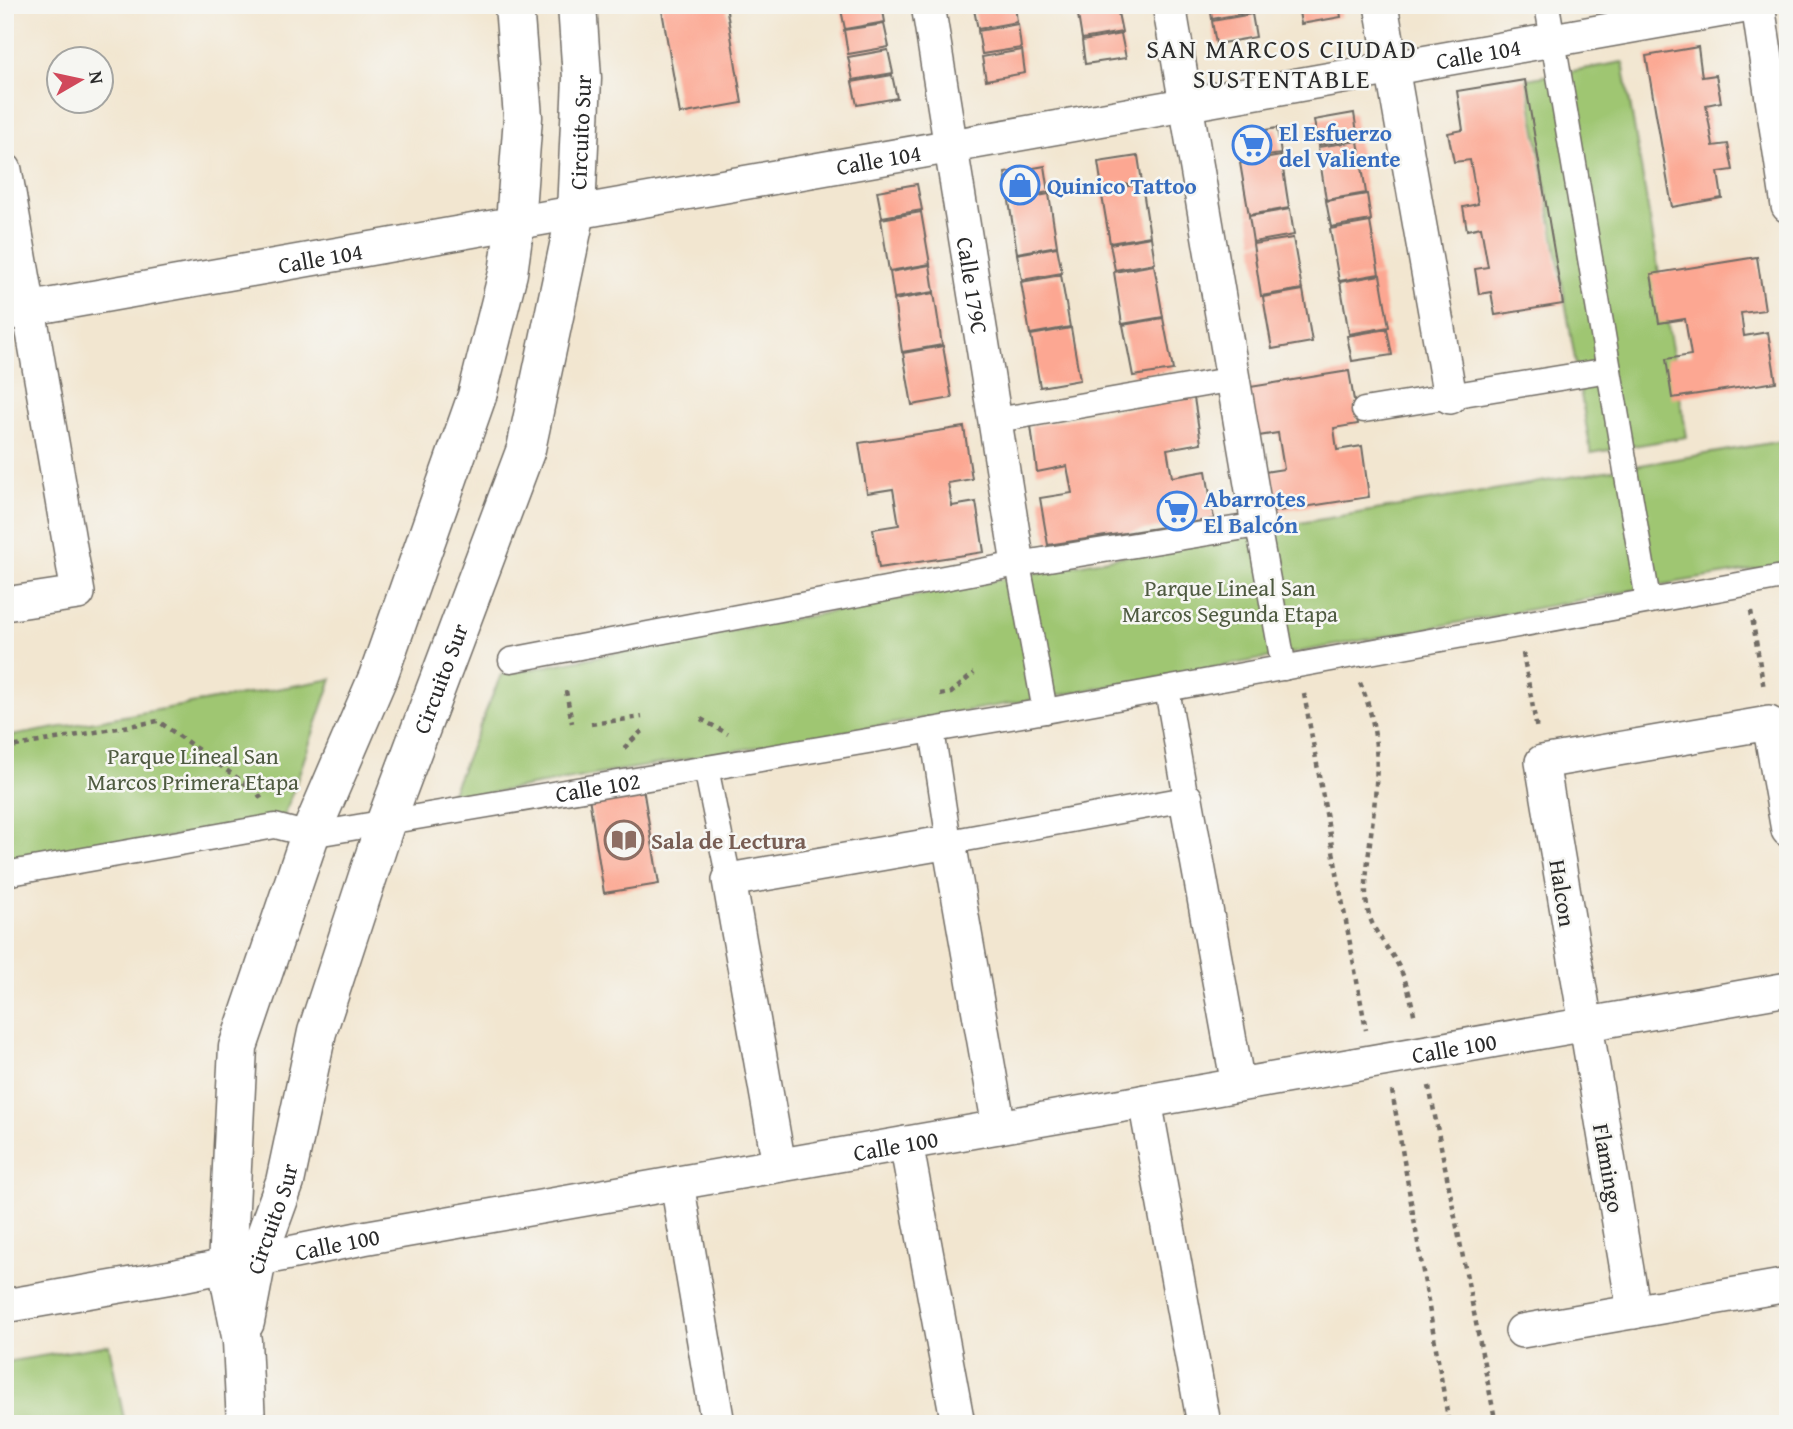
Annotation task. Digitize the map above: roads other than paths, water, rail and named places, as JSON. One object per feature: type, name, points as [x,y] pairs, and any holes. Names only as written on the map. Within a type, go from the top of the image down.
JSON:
[{"type":"street","name":"Circuito Sur","points":[[246,1424],[242,1341],[238,1047],[310,835],[378,677],[477,396],[508,273],[515,223],[523,117],[514,5]]},
{"type":"street","name":"Circuito Sur","points":[[242,1263],[285,1182],[317,1032],[386,821],[526,449],[576,212],[582,78],[577,5]]},
{"type":"street","name":"Calle 179C","points":[[928,5],[997,420],[1018,564]]},
{"type":"street","points":[[1169,5],[1258,525],[1292,666]]},
{"type":"street","points":[[1381,5],[1450,397]]},
{"type":"street","points":[[1548,5],[1648,600]]},
{"type":"street","name":"Calle 104","points":[[17,311],[1751,5]]},
{"type":"street","points":[[1758,5],[1788,206]]},
{"type":"street","points":[[5,170],[17,311],[78,593],[5,604]]},
{"type":"street","points":[[1364,410],[1609,370]]},
{"type":"street","points":[[997,420],[1234,379]]},
{"type":"street","points":[[511,660],[1018,564],[1258,525]]},
{"type":"street","points":[[1018,564],[1045,712]]},
{"type":"street","name":"Calle 102","points":[[5,874],[275,826],[310,835],[1045,712],[1788,576]]},
{"type":"street","points":[[1167,689],[1238,1085]]},
{"type":"street","name":"Halcon","points":[[1585,1025],[1542,762],[1769,723],[1788,830]]},
{"type":"street","points":[[932,730],[999,1127]]},
{"type":"street","points":[[706,768],[729,880],[779,1165]]},
{"type":"street","points":[[729,880],[1186,799]]},
{"type":"street","name":"Calle 100","points":[[5,1306],[363,1238],[1788,989]]},
{"type":"street","name":"Flamingo","points":[[1585,1025],[1634,1311]]},
{"type":"street","points":[[1145,1101],[1204,1424]]},
{"type":"street","points":[[906,1143],[958,1424]]},
{"type":"street","points":[[677,1183],[718,1424]]},
{"type":"street","points":[[1522,1331],[1788,1285]]},
{"type":"place","name":"El Esfuerzo del Valiente","points":[[1252,145]]},
{"type":"place","name":"Quinico Tattoo","points":[[1020,185]]},
{"type":"place","name":"Abarrotes El Balcón","points":[[1177,511]]},
{"type":"place","name":"Sala de Lectura","points":[[624,840]]},
{"type":"district","name":"SAN MARCOS CIUDAD SUSTENTABLE","points":[[1282,63]]},
{"type":"park label","name":"Parque Lineal San Marcos Segunda Etapa","points":[[1230,600]]},
{"type":"park label","name":"Parque Lineal San Marcos Primera Etapa","points":[[193,768]]}]
